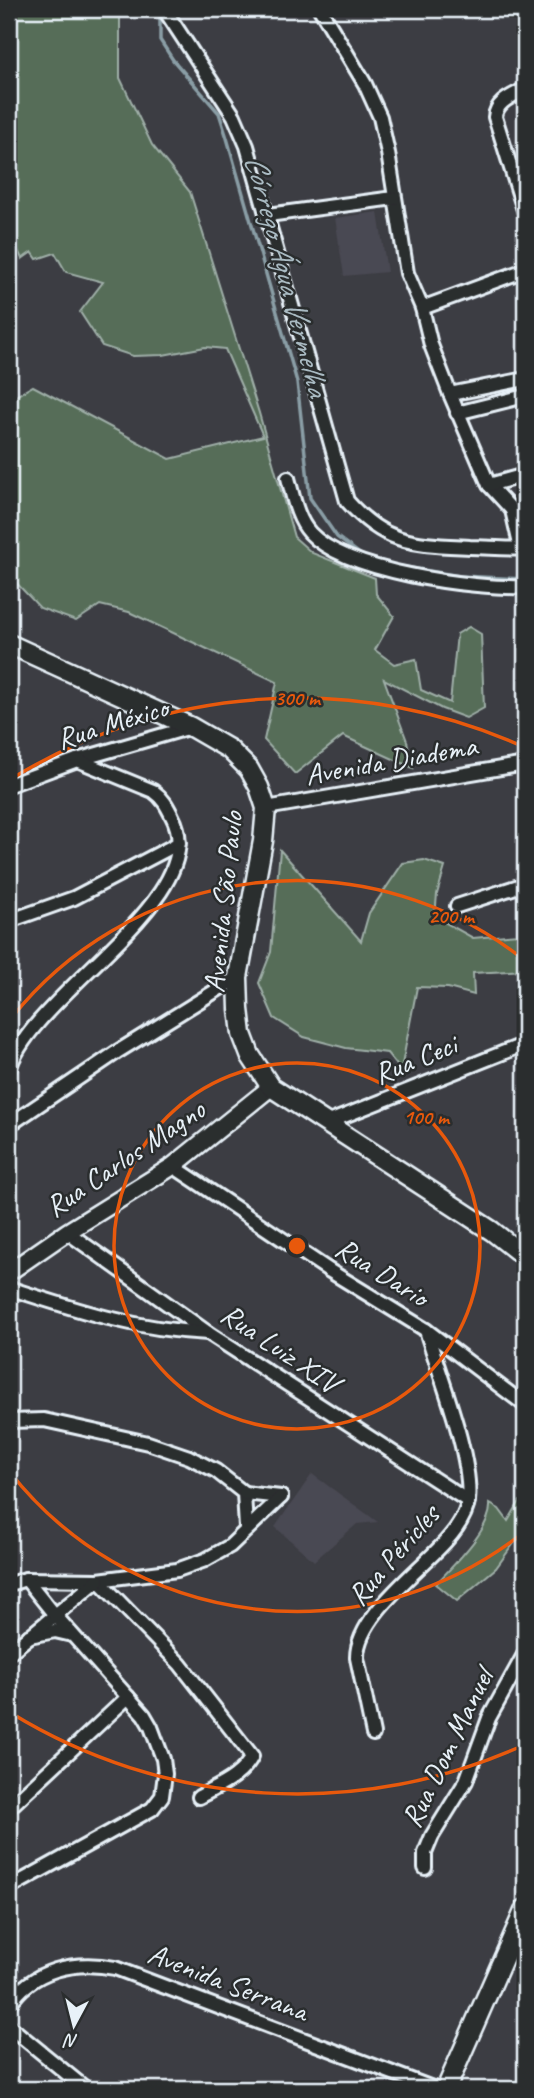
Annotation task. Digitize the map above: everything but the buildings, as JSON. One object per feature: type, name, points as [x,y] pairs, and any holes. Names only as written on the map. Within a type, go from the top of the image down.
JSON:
[{"type":"main road","name":"Avenida São Paulo","points":[[11,647],[191,727],[229,749],[249,769],[266,808],[263,841],[238,977],[242,1034],[250,1055],[271,1087],[492,1231],[525,1257]]},
{"type":"main road","points":[[446,2089],[525,1910]]},
{"type":"street","points":[[320,9],[365,84],[380,117],[407,273],[422,308],[431,345],[457,412],[489,485],[512,510],[525,517]]},
{"type":"street","points":[[168,15],[234,116],[247,146],[347,501],[365,520],[386,534],[418,544],[523,549],[512,510]]},
{"type":"street","points":[[525,89],[500,103],[495,117],[525,214]]},
{"type":"street","points":[[268,215],[394,198]]},
{"type":"street","points":[[422,308],[525,270]]},
{"type":"street","points":[[450,394],[525,379]]},
{"type":"street","points":[[457,412],[525,396]]},
{"type":"street","points":[[489,485],[525,475]]},
{"type":"street","points":[[288,478],[298,511],[308,531],[326,547],[360,562],[451,582],[525,587]]},
{"type":"street","name":"Rua México","points":[[9,785],[77,760],[191,727]]},
{"type":"street","points":[[9,1070],[26,1036],[51,1006],[125,937],[142,917],[168,879],[176,860],[179,843],[177,827],[163,799],[158,794],[77,760]]},
{"type":"street","name":"Avenida Diadema","points":[[266,808],[525,764]]},
{"type":"street","points":[[9,921],[74,898],[179,843]]},
{"type":"street","points":[[457,906],[525,884]]},
{"type":"street","points":[[9,1125],[117,1052],[238,977]]},
{"type":"street","name":"Rua Ceci","points":[[324,1124],[525,1044]]},
{"type":"street","name":"Rua Carlos Magno","points":[[9,1272],[67,1232],[173,1166],[271,1087]]},
{"type":"street","name":"Rua Dario","points":[[173,1166],[330,1271],[426,1331],[525,1405]]},
{"type":"street","name":"Rua Luiz XIV","points":[[67,1232],[208,1333],[468,1502]]},
{"type":"street","points":[[9,1288],[123,1323],[168,1331],[208,1333]]},
{"type":"street","name":"Rua Péricles","points":[[373,1734],[357,1658],[357,1646],[362,1631],[373,1614],[455,1531],[468,1502],[463,1449],[426,1331]]},
{"type":"street","points":[[9,1421],[44,1420],[148,1443],[189,1457],[216,1471],[244,1493],[281,1497],[229,1546],[205,1560],[177,1570],[97,1580],[26,1579],[9,1584]]},
{"type":"street","points":[[244,1493],[246,1528]]},
{"type":"street","points":[[9,1888],[152,1809],[162,1796],[165,1774],[163,1759],[144,1715],[26,1579]]},
{"type":"street","points":[[9,1653],[97,1580]]},
{"type":"street","points":[[97,1580],[180,1664],[252,1756],[247,1767],[240,1773],[199,1797]]},
{"type":"street","points":[[28,1636],[55,1631],[75,1636]]},
{"type":"street","name":"Rua Dom Manuel","points":[[425,1868],[425,1853],[432,1836],[466,1781],[489,1718],[525,1653]]},
{"type":"street","points":[[511,1676],[525,1670]]},
{"type":"street","points":[[9,1808],[128,1697]]},
{"type":"street","name":"Avenida Serrana","points":[[9,2005],[30,1982],[53,1971],[88,1965],[115,1968],[435,2089]]},
{"type":"street","points":[[9,2026],[86,2089]]},
{"type":"shaded area","points":[[378,212],[387,272],[344,276],[335,218]]},
{"type":"shaded area","points":[[312,1474],[378,1522],[357,1524],[314,1561],[275,1527]]},
{"type":"green space","points":[[9,9],[120,9],[120,78],[152,145],[190,192],[259,413],[294,537],[312,553],[375,578],[376,594],[394,616],[375,650],[394,664],[416,659],[421,690],[450,703],[457,634],[469,627],[481,634],[484,708],[466,718],[442,709],[384,679],[407,741],[413,768],[343,736],[295,774],[264,740],[277,682],[129,612],[100,605],[76,621],[40,608],[9,575],[9,400],[33,386],[170,459],[263,436],[225,349],[205,347],[163,355],[133,356],[102,346],[80,312],[103,282],[66,272],[55,253],[37,259],[32,252],[22,259],[13,240],[9,164]]},
{"type":"green space","points":[[280,850],[361,941],[369,913],[403,863],[424,860],[445,867],[437,894],[435,917],[473,938],[518,934],[525,952],[525,970],[473,973],[474,995],[448,988],[417,987],[401,1070],[387,1053],[346,1048],[304,1037],[274,1018],[259,983],[271,952]]},
{"type":"green space","points":[[520,1501],[525,1501],[525,1540],[517,1539],[496,1568],[457,1601],[436,1584],[478,1536],[485,1525],[490,1504],[499,1509],[508,1521]]},
{"type":"waterway","name":"Córrego Água Vermelha","points":[[160,9],[160,40],[173,60],[219,113],[227,138],[297,382],[310,498],[337,537],[361,555]]},
{"type":"waterway","name":"Córrego Água Vermelha","points":[[399,566],[460,576],[525,579]]}]
